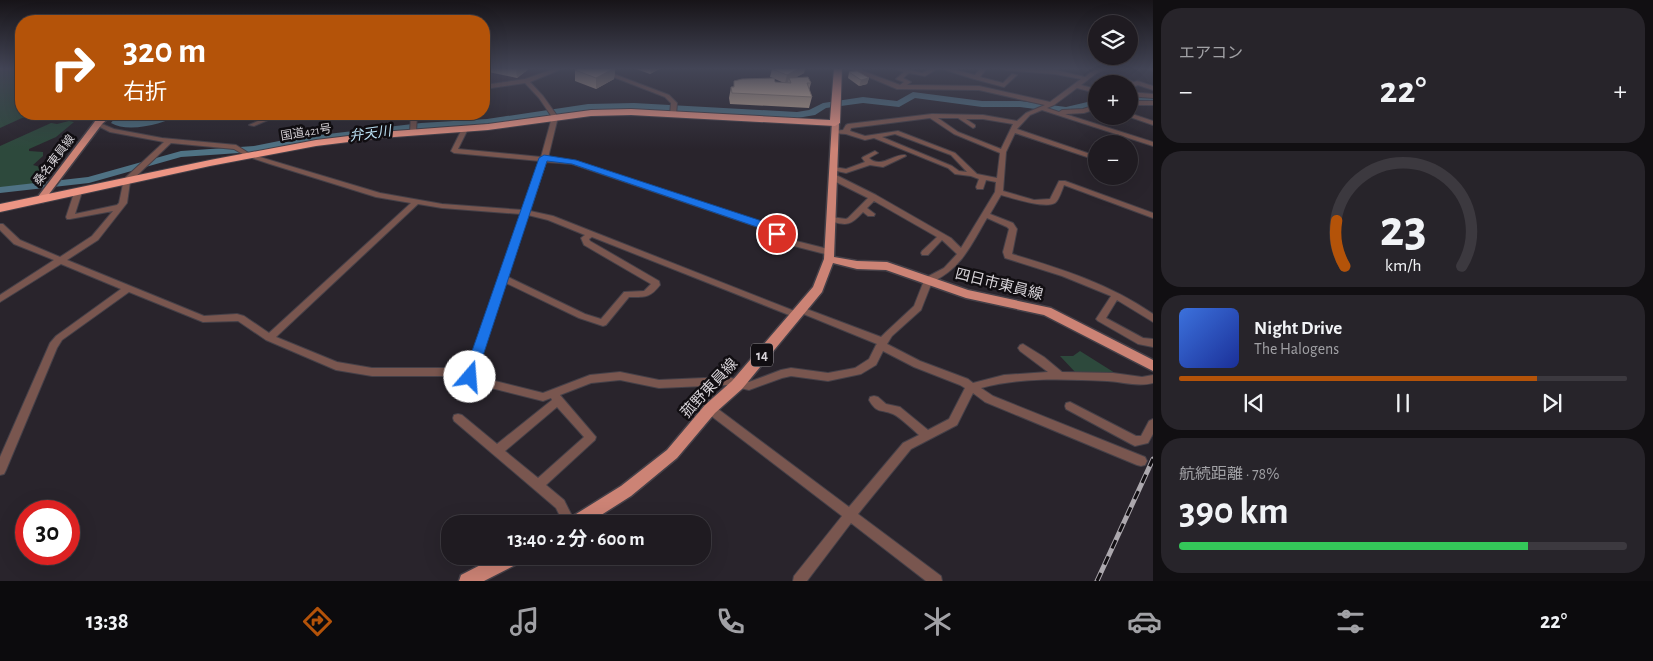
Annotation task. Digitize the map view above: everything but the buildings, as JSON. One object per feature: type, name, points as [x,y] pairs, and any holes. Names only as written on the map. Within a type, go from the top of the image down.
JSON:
[{"type":"highway","points":[[836,95],[838,129]]},
{"type":"highway","name":"国道421号","points":[[0,211],[42,197],[78,192],[130,178],[246,154],[413,128],[465,129],[553,114],[674,110],[838,129]]},
{"type":"main road","name":"桑名東員線","points":[[42,197],[102,120]]},
{"type":"main road","name":"菰野東員線","points":[[586,515],[626,491],[672,454],[710,410],[737,385],[818,289],[826,271],[829,256],[838,129]]},
{"type":"main road","name":"四日市東員線","points":[[829,256],[857,266],[888,266],[966,294],[1055,314],[1153,366]]},
{"type":"main road","points":[[467,581],[498,565]]},
{"type":"street","points":[[470,377],[524,212],[544,158],[553,114],[538,95]]},
{"type":"street","points":[[664,95],[672,100],[674,110]]},
{"type":"street","points":[[1004,95],[1045,107],[1153,144]]},
{"type":"street","points":[[497,451],[556,397],[590,379],[620,376],[659,384],[727,381],[737,385],[749,386],[791,372],[828,377],[857,372],[873,362],[882,343],[918,308],[928,280],[948,269],[962,254],[986,215],[999,192],[1003,152],[1018,122],[1028,114],[1052,104],[1064,95]]},
{"type":"street","points":[[1138,103],[1153,103]]},
{"type":"street","points":[[1045,107],[1075,112],[1088,109]]},
{"type":"street","points":[[838,129],[848,126],[932,116],[983,117],[1018,122]]},
{"type":"street","points":[[932,116],[956,133],[1003,152]]},
{"type":"street","points":[[960,118],[973,126]]},
{"type":"street","points":[[1138,118],[1153,123]]},
{"type":"street","points":[[252,125],[264,120]]},
{"type":"street","points":[[413,128],[414,120]]},
{"type":"street","points":[[99,122],[103,128],[112,131],[169,141],[236,148],[246,154],[358,189],[416,202],[524,212],[550,218],[882,343],[902,358],[964,382],[989,399],[1141,461]]},
{"type":"street","points":[[465,129],[454,151],[573,162],[761,224],[793,243],[829,256]]},
{"type":"street","points":[[838,129],[865,138],[898,129],[953,154],[972,174]]},
{"type":"street","points":[[1014,130],[1088,155]]},
{"type":"street","points":[[874,136],[950,167],[957,173],[972,174],[1000,181]]},
{"type":"street","points":[[0,299],[95,238],[123,203],[130,178],[169,141]]},
{"type":"street","points":[[870,163],[865,158],[875,153]]},
{"type":"street","points":[[834,173],[870,163],[883,165],[904,156]]},
{"type":"street","points":[[834,173],[948,240],[962,254]]},
{"type":"street","points":[[980,188],[983,178]]},
{"type":"street","points":[[999,192],[1034,202],[1053,201],[1062,183],[1065,183],[1153,216]]},
{"type":"street","points":[[78,192],[70,217],[120,207]]},
{"type":"street","points":[[831,219],[847,222],[873,197]]},
{"type":"street","points":[[269,338],[416,202]]},
{"type":"street","points":[[861,208],[872,214]]},
{"type":"street","points":[[986,215],[1010,225],[1013,229],[1006,252],[1008,256],[1075,276],[1140,308],[1153,319]]},
{"type":"street","points":[[0,226],[17,242],[127,289],[203,319],[241,318],[269,338],[336,366],[372,372],[444,372],[470,377],[543,398],[556,397]]},
{"type":"street","points":[[502,278],[582,316],[603,323],[627,294],[646,294],[656,283],[587,243],[585,238],[592,234]]},
{"type":"street","points":[[925,253],[941,237]]},
{"type":"street","points":[[0,470],[56,342],[127,289]]},
{"type":"street","points":[[1116,296],[1101,319],[1141,341],[1153,343]]},
{"type":"street","points":[[1022,348],[1041,360],[1060,376]]},
{"type":"street","points":[[799,581],[907,446],[952,422],[971,387],[988,381],[1060,376],[1152,381]]},
{"type":"street","points":[[538,485],[592,437],[556,397]]},
{"type":"street","points":[[874,400],[883,408],[896,410],[927,435]]},
{"type":"street","points":[[1070,406],[1135,441],[1144,440],[1153,424]]},
{"type":"street","points":[[710,410],[936,581]]},
{"type":"street","points":[[458,418],[560,504],[566,515]]},
{"type":"green space","points":[[0,95],[15,95],[15,120],[18,120],[0,128]]},
{"type":"green space","points":[[69,121],[74,122],[56,137],[29,149],[29,151],[43,152],[43,156],[33,165],[47,169],[51,174],[44,183],[0,188],[0,146],[51,123],[57,124]]},
{"type":"green space","points":[[1080,351],[1115,373],[1076,373],[1060,356],[1073,356]]},
{"type":"water","points":[[113,120],[168,120],[147,126],[127,128],[111,123]]},
{"type":"waterway","name":"弁天川","points":[[0,190],[89,180],[181,154],[254,149],[294,141],[421,126],[487,122],[588,107],[634,106],[797,115],[812,113],[823,106],[863,100],[899,104],[913,95]]},
{"type":"waterway","name":"弁天川","points":[[914,95],[982,104],[1020,104],[1066,110],[1088,106]]},
{"type":"waterway","name":"弁天川","points":[[1138,100],[1153,100]]},
{"type":"railway","points":[[1097,581],[1153,459]]},
{"type":"route","points":[[470,377],[544,158],[573,162],[761,224],[777,234]]}]
